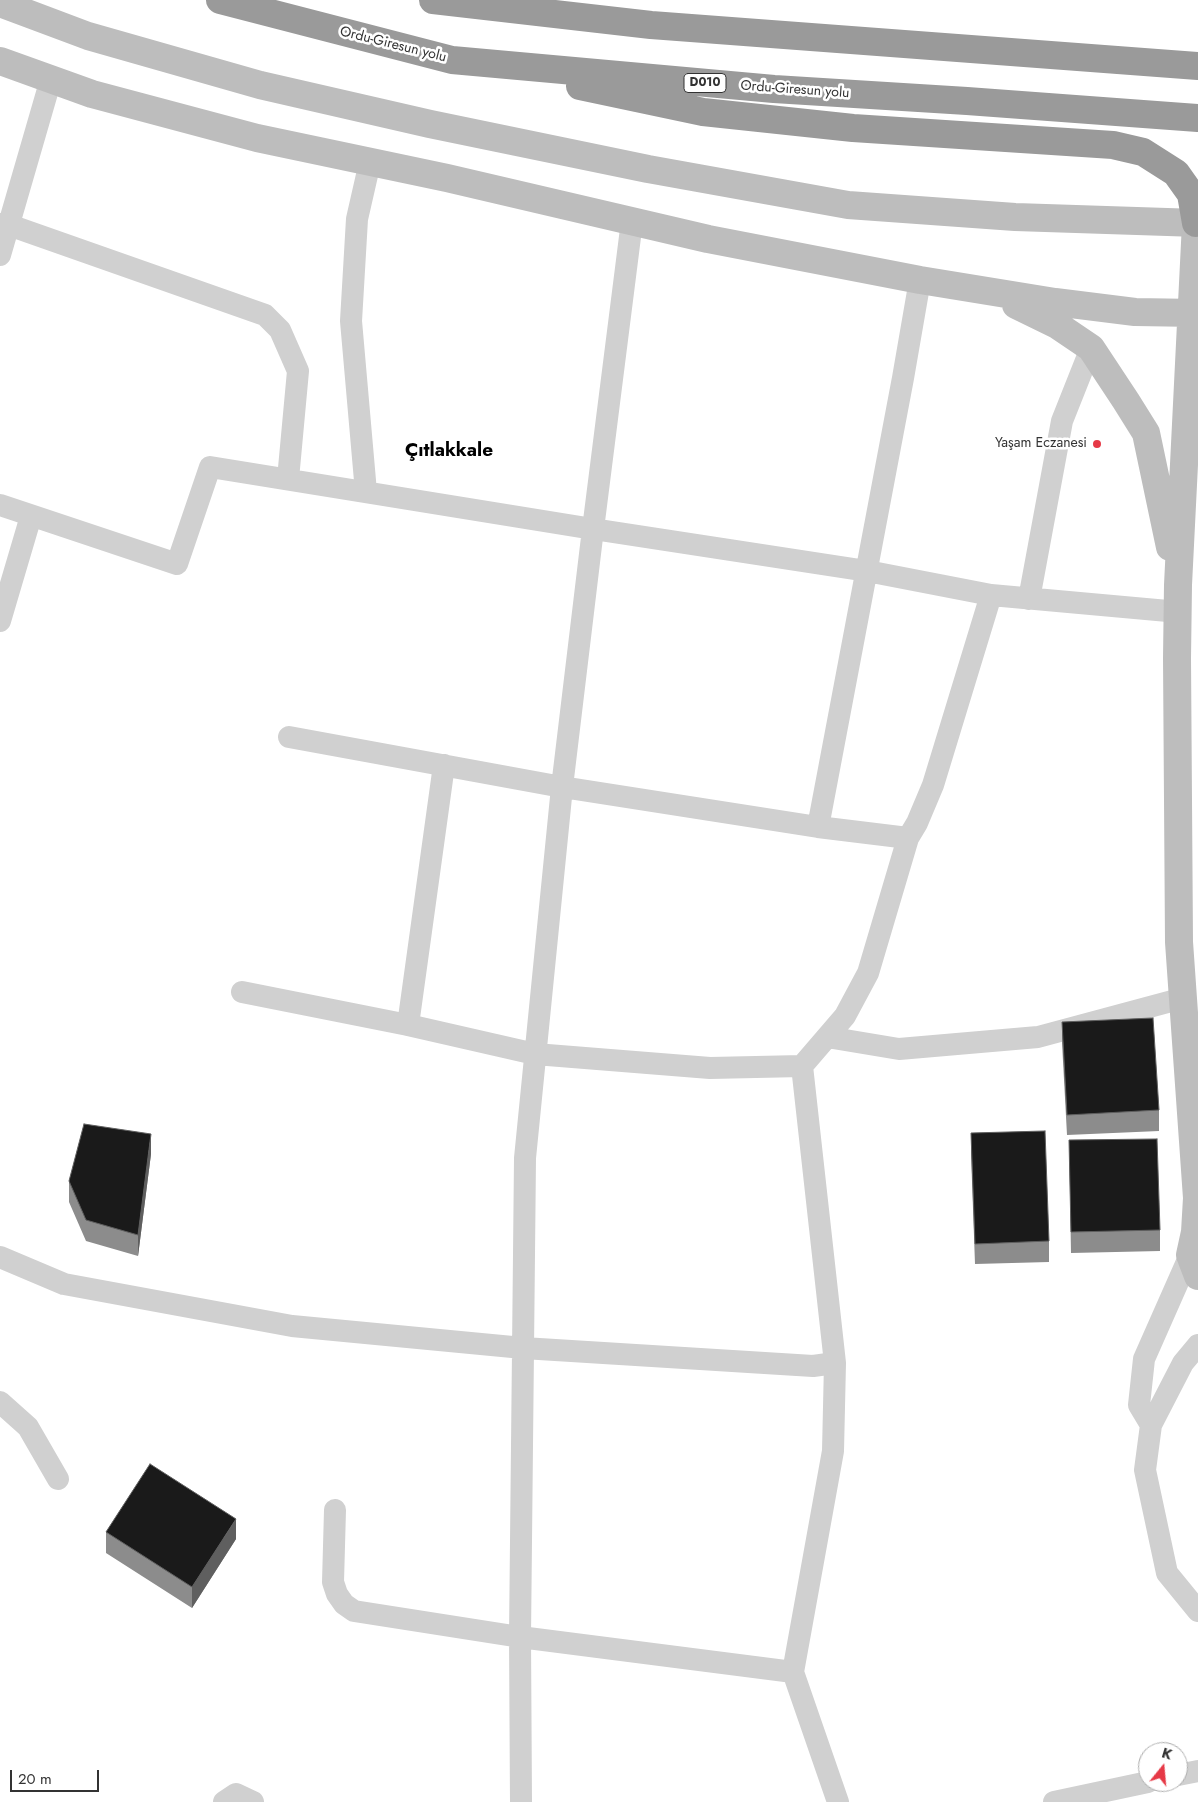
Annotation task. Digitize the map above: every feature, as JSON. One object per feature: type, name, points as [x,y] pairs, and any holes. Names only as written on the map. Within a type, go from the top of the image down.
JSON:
[{"type":"highway","name":"Ordu-Giresun yolu","points":[[220,0],[452,60],[774,89],[1198,118]]},
{"type":"highway","points":[[434,0],[651,25],[1198,66]]},
{"type":"highway","points":[[452,60],[702,112],[853,128],[1113,145],[1143,152],[1176,173],[1191,194],[1197,223]]},
{"type":"main road","points":[[0,3],[88,36],[260,85],[430,124],[667,173],[848,205],[1015,218],[1197,223],[1195,313],[1178,585],[1177,658],[1179,922],[1197,1198],[1195,1248]]},
{"type":"main road","points":[[0,61],[92,94],[248,135],[708,239],[920,280],[1055,302],[1135,312],[1195,313]]},
{"type":"main road","points":[[985,290],[1056,324],[1091,348],[1146,433],[1178,585]]},
{"type":"street","points":[[0,255],[4,224],[51,79]]},
{"type":"street","points":[[366,492],[351,321],[357,219],[370,162]]},
{"type":"street","points":[[521,1802],[520,1638],[525,1158],[562,786],[632,221]]},
{"type":"street","points":[[4,224],[265,315],[280,330],[298,371],[288,479]]},
{"type":"street","points":[[818,827],[920,280]]},
{"type":"street","points":[[1029,599],[1062,421],[1091,348]]},
{"type":"street","points":[[0,505],[177,564],[210,467],[867,571],[991,595],[1179,612]]},
{"type":"street","points":[[0,621],[31,516]]},
{"type":"street","points":[[838,1802],[793,1672],[833,1451],[835,1363],[802,1066],[845,1016],[868,973],[908,838],[917,824],[933,785],[991,595]]},
{"type":"street","points":[[289,737],[562,786],[818,827],[908,838]]},
{"type":"street","points":[[408,1025],[444,765]]},
{"type":"street","points":[[242,992],[408,1025],[535,1054],[710,1068],[802,1066]]},
{"type":"street","points":[[827,1037],[899,1049],[1038,1037],[1183,998]]},
{"type":"street","points":[[1151,1425],[1139,1405],[1144,1358],[1195,1248]]},
{"type":"street","points":[[0,1257],[64,1284],[292,1326],[523,1348],[813,1366],[835,1363]]},
{"type":"street","points":[[1198,1345],[1183,1363],[1151,1425],[1145,1470],[1167,1573],[1198,1611]]},
{"type":"street","points":[[0,1402],[28,1427],[58,1479]]},
{"type":"street","points":[[335,1510],[333,1582],[337,1594],[344,1604],[354,1611],[520,1638],[793,1672]]},
{"type":"street","points":[[1054,1802],[1138,1784]]},
{"type":"street","points":[[224,1802],[236,1794],[253,1802]]},
{"type":"building","points":[[1153,1018],[1159,1110],[1067,1115],[1062,1022]]},
{"type":"building","points":[[84,1124],[151,1134],[138,1235],[86,1220],[69,1181]]},
{"type":"building","points":[[1045,1131],[1049,1241],[975,1244],[971,1133]]},
{"type":"building","points":[[1157,1139],[1160,1230],[1071,1232],[1069,1140]]},
{"type":"building","points":[[150,1464],[236,1519],[192,1587],[106,1532]]},
{"type":"place","name":"Yaşam Eczanesi","points":[[1097,444]]},
{"type":"district","name":"Çıtlakkale","points":[[449,451]]}]
